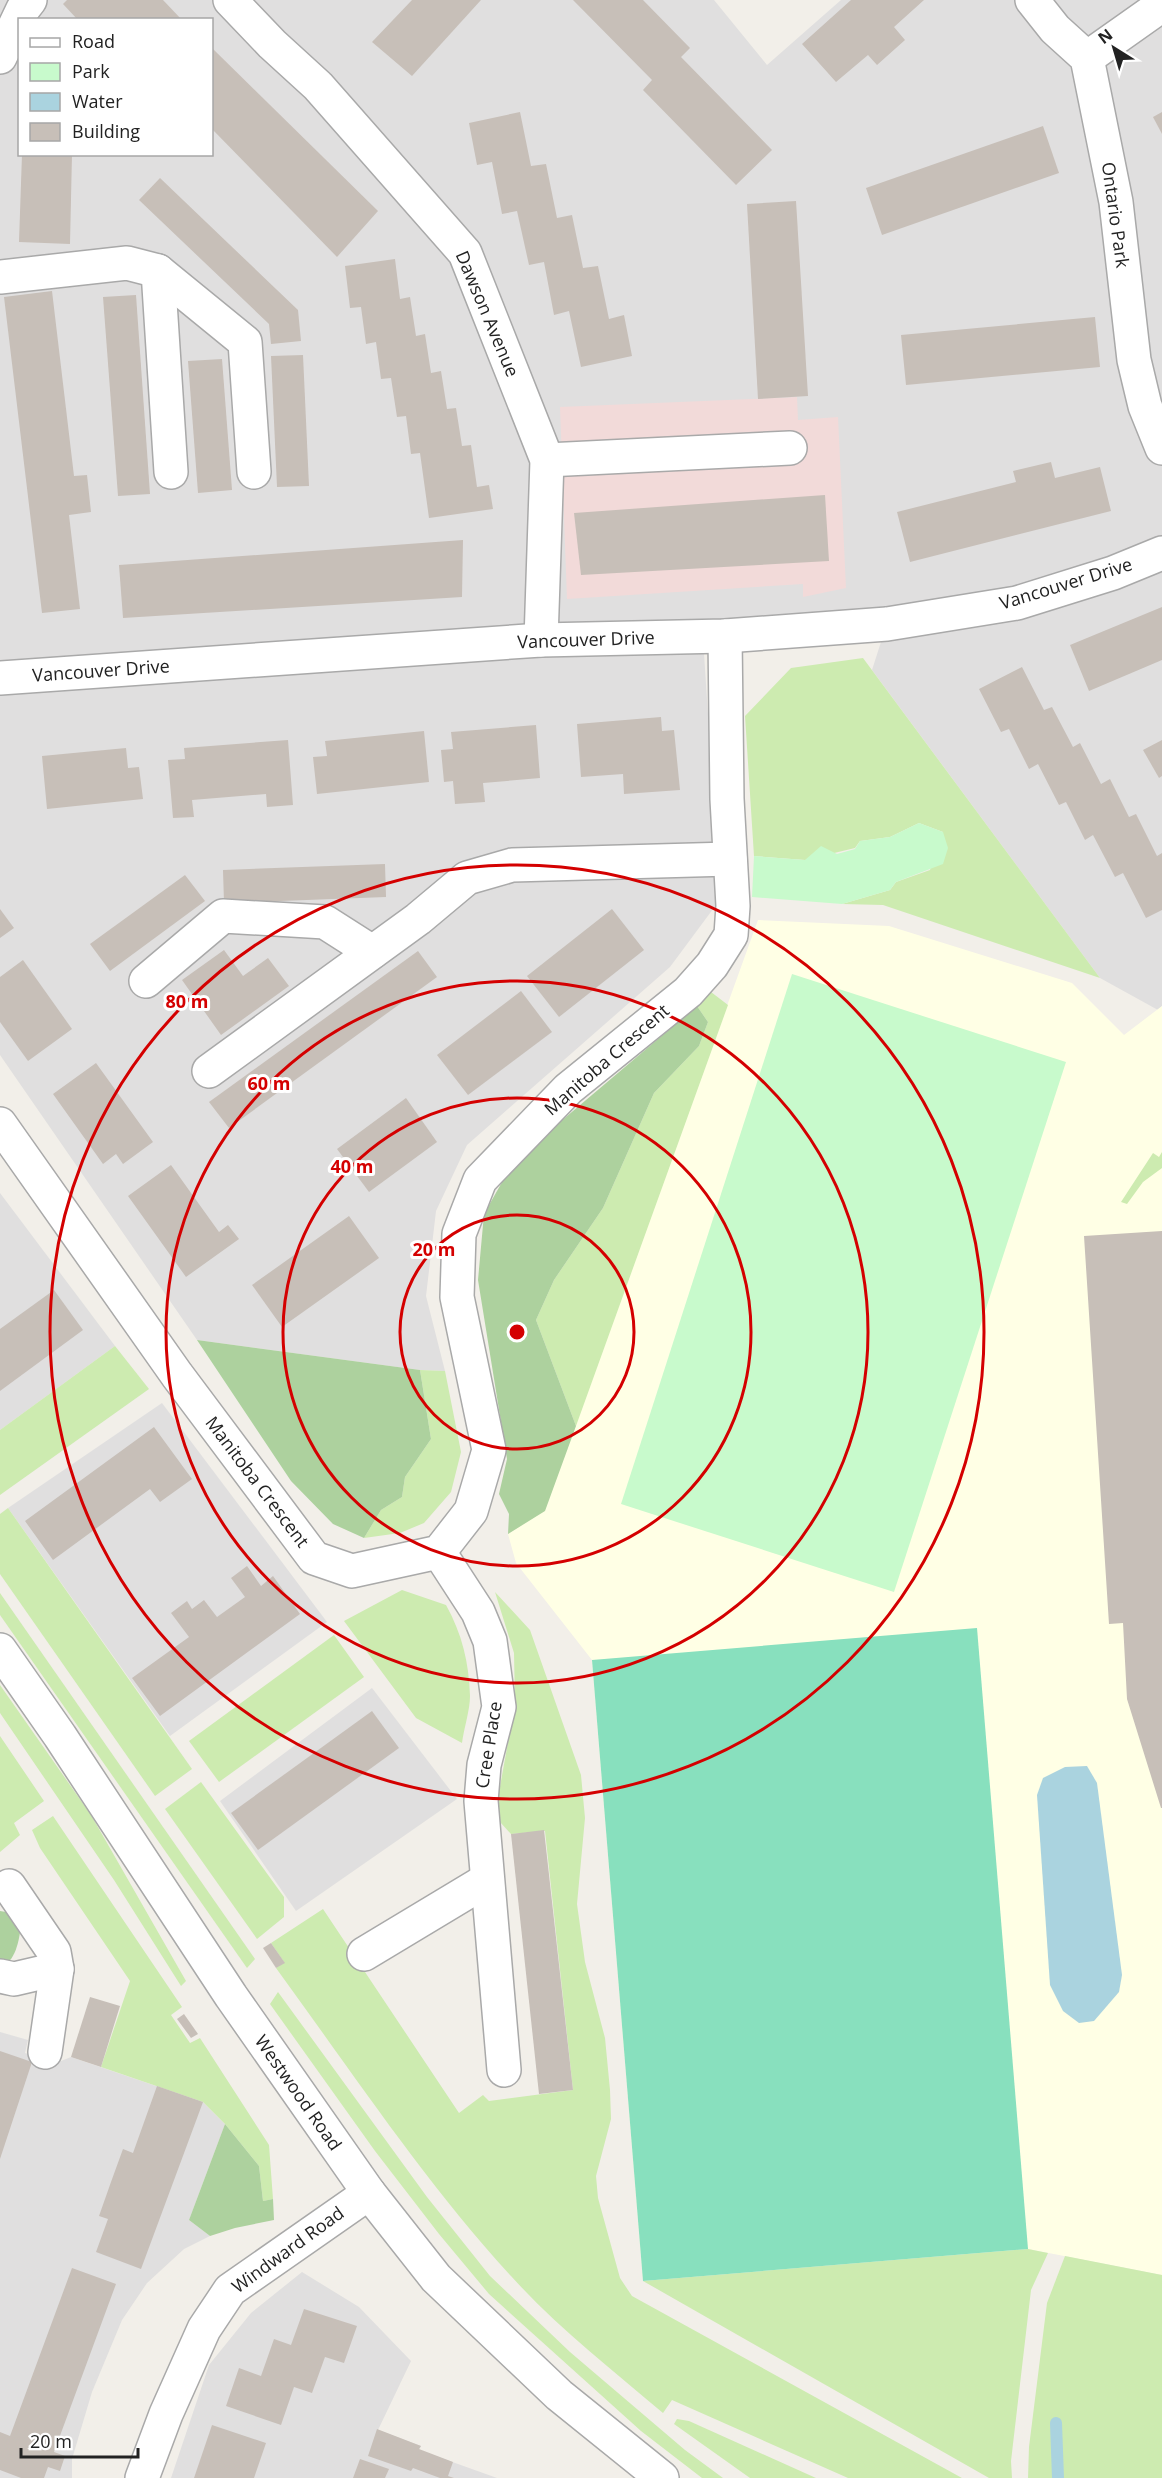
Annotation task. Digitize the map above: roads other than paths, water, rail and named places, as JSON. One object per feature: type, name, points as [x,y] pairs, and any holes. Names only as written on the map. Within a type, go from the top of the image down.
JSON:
[{"type":"street","points":[[19,18],[30,0]]},
{"type":"street","name":"Dawson Avenue","points":[[230,0],[272,44],[318,86],[465,253],[547,460],[541,640]]},
{"type":"street","points":[[1032,0],[1055,29],[1087,58],[1162,5]]},
{"type":"street","points":[[0,57],[18,19]]},
{"type":"street","name":"Ontario Park","points":[[1087,58],[1116,202],[1134,360],[1145,406],[1162,448]]},
{"type":"street","points":[[0,277],[127,263],[158,271],[245,342],[254,472]]},
{"type":"street","points":[[158,271],[171,472]]},
{"type":"street","points":[[547,460],[790,448]]},
{"type":"street","name":"Vancouver Drive","points":[[0,678],[541,640],[725,636],[887,624],[1017,603],[1113,573],[1162,554]]},
{"type":"street","name":"Manitoba Crescent","points":[[0,1124],[177,1375],[314,1558],[352,1571],[439,1552],[471,1511],[489,1449],[457,1297],[459,1234],[480,1180],[568,1089],[688,992],[712,965],[730,935],[733,906],[727,799],[725,636]]},
{"type":"street","points":[[209,1071],[372,952],[467,878],[512,865],[730,859]]},
{"type":"street","points":[[146,981],[223,916],[325,922],[372,952]]},
{"type":"street","name":"Cree Place","points":[[439,1552],[478,1612],[490,1641],[499,1707],[484,1765],[481,1801],[504,2070]]},
{"type":"street","name":"Westwood Road","points":[[0,1650],[60,1736],[231,1996],[369,2193],[436,2278],[559,2395],[662,2478]]},
{"type":"street","points":[[364,1954],[487,1880]]},
{"type":"street","points":[[9,1886],[54,1952],[57,1969],[45,2052]]},
{"type":"street","points":[[0,1976],[14,1979],[57,1969]]},
{"type":"street","name":"Windward Road","points":[[142,2478],[166,2414],[204,2329],[230,2290],[369,2193]]},
{"type":"water","points":[[1087,1766],[1097,1783],[1122,1975],[1119,1992],[1094,2021],[1079,2023],[1063,2011],[1050,1985],[1037,1795],[1043,1778],[1065,1767]]},
{"type":"waterway","points":[[1056,2423],[1058,2478]]}]
